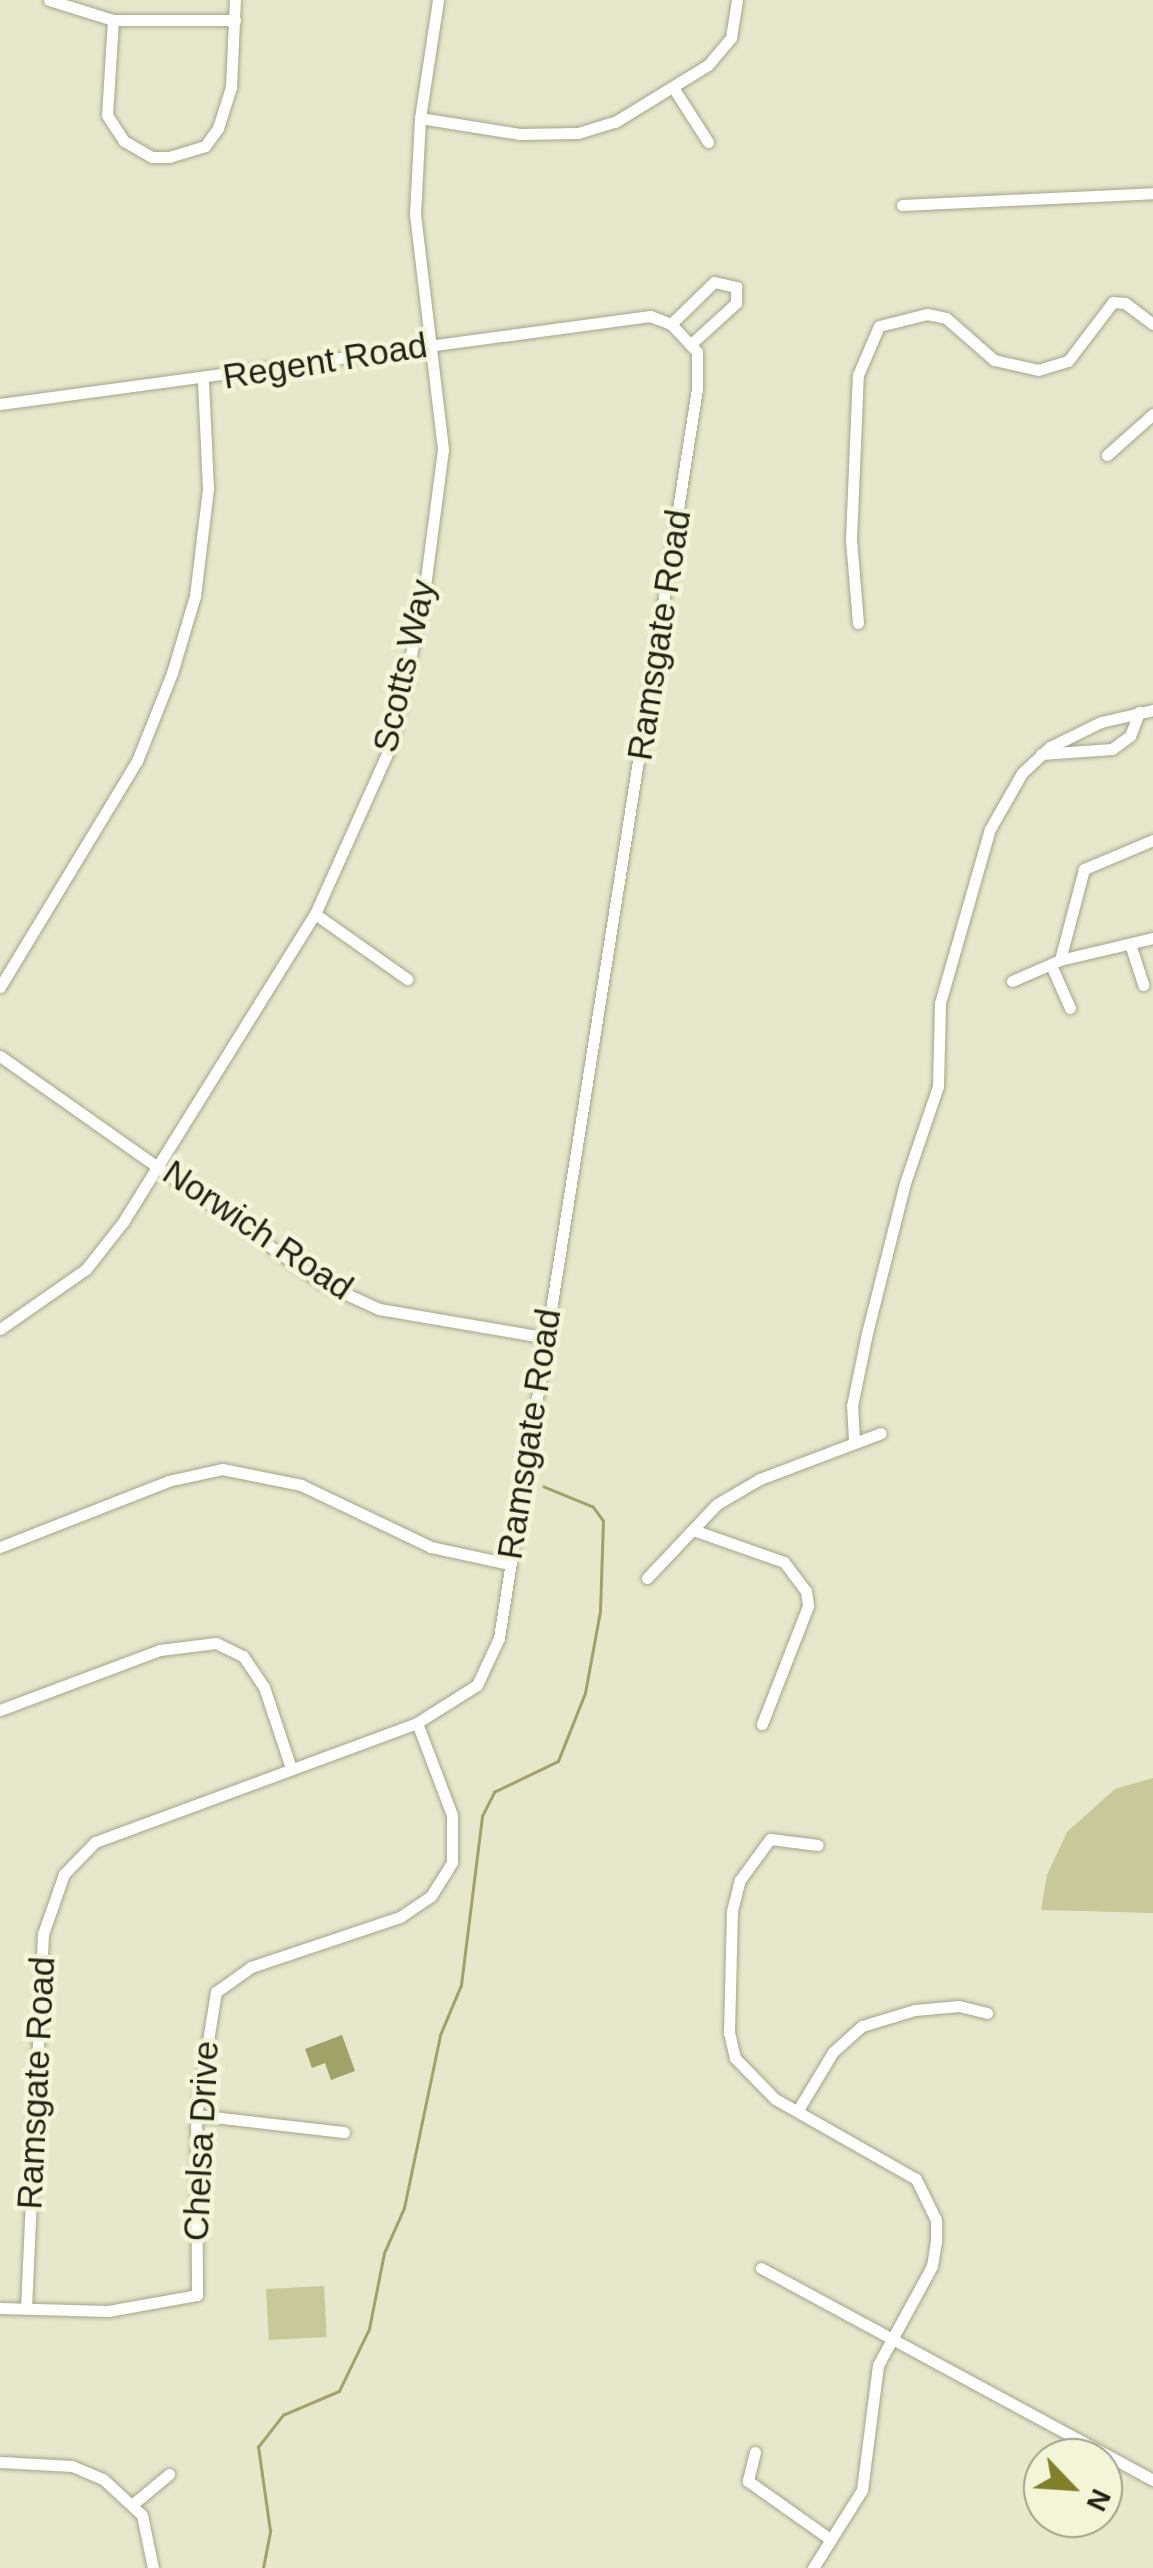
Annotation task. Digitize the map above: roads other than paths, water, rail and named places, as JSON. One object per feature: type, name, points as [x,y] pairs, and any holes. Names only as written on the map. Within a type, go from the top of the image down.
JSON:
[{"type":"street","points":[[49,0],[113,20],[235,20]]},
{"type":"street","points":[[113,20],[107,115],[124,141],[152,157],[168,157],[205,146],[218,128],[231,87],[235,0]]},
{"type":"street","name":"Scotts Way","points":[[0,1330],[86,1269],[160,1163],[315,914],[392,743],[424,594],[443,449],[414,214],[420,118],[438,0]]},
{"type":"street","points":[[420,118],[520,134],[578,133],[615,122],[674,89],[732,38],[737,0]]},
{"type":"street","points":[[674,89],[708,142]]},
{"type":"street","points":[[902,205],[1153,193]]},
{"type":"street","points":[[714,282],[736,287],[736,303],[690,344],[671,324],[714,282]]},
{"type":"street","points":[[858,624],[851,563],[854,435],[864,350],[878,326],[927,314],[946,318],[994,360],[1038,370],[1068,361],[1114,302],[1153,324]]},
{"type":"street","name":"Regent Road","points":[[0,404],[203,380],[308,358],[650,316],[671,324]]},
{"type":"street","name":"Ramsgate Road","points":[[26,2308],[44,1934],[52,1896],[95,1842],[417,1724],[477,1685],[499,1638],[543,1337],[696,389],[697,352],[690,344]]},
{"type":"street","points":[[0,987],[137,761],[172,673],[195,596],[208,488],[203,380]]},
{"type":"street","points":[[1107,455],[1153,414]]},
{"type":"street","points":[[854,1440],[852,1406],[867,1333],[905,1183],[938,1086],[940,1003],[990,829],[1002,801],[1042,754],[1101,722],[1153,710]]},
{"type":"street","points":[[1042,754],[1112,750],[1130,736],[1139,712]]},
{"type":"street","points":[[1070,1008],[1056,963],[1084,870],[1153,840]]},
{"type":"street","points":[[315,914],[408,979]]},
{"type":"street","points":[[1012,982],[1056,963],[1153,938]]},
{"type":"street","points":[[1131,946],[1142,985]]},
{"type":"street","name":"Norwich Road","points":[[0,1056],[160,1163],[322,1283],[358,1300],[543,1337]]},
{"type":"street","points":[[646,1578],[717,1504],[760,1479],[854,1440],[881,1433]]},
{"type":"street","points":[[0,1548],[168,1481],[222,1469],[301,1485],[431,1547],[509,1564]]},
{"type":"street","points":[[696,1530],[784,1562],[806,1592],[808,1606],[762,1724]]},
{"type":"street","points":[[0,1710],[160,1650],[216,1643],[242,1656],[264,1687],[290,1768]]},
{"type":"street","name":"Chelsa Drive","points":[[26,2308],[108,2311],[198,2294],[196,2115],[216,1992],[251,1967],[400,1917],[431,1896],[452,1862],[452,1815],[417,1724]]},
{"type":"street","points":[[813,2568],[868,2472],[872,2385],[932,2266],[936,2220],[916,2178],[888,2158],[759,2088],[735,2058],[729,2033],[732,1912],[758,1847],[785,1836],[818,1845]]},
{"type":"street","points":[[798,2110],[832,2052],[862,2026],[915,2010],[959,2006],[986,2012]]},
{"type":"street","points":[[196,2115],[344,2132]]},
{"type":"street","points":[[762,2268],[1153,2480]]},
{"type":"street","points":[[0,2308],[26,2308]]},
{"type":"street","points":[[754,2452],[748,2481],[830,2539]]},
{"type":"street","points":[[0,2462],[72,2466],[103,2479],[142,2515],[153,2568]]},
{"type":"street","points":[[133,2504],[169,2474]]},
{"type":"waterway","points":[[263,2568],[270,2531],[258,2447],[283,2415],[339,2391],[369,2329],[384,2253],[404,2208],[440,2035],[461,1985],[482,1816],[494,1792],[558,1761],[585,1693],[600,1611],[603,1521],[593,1507],[544,1487]]}]
